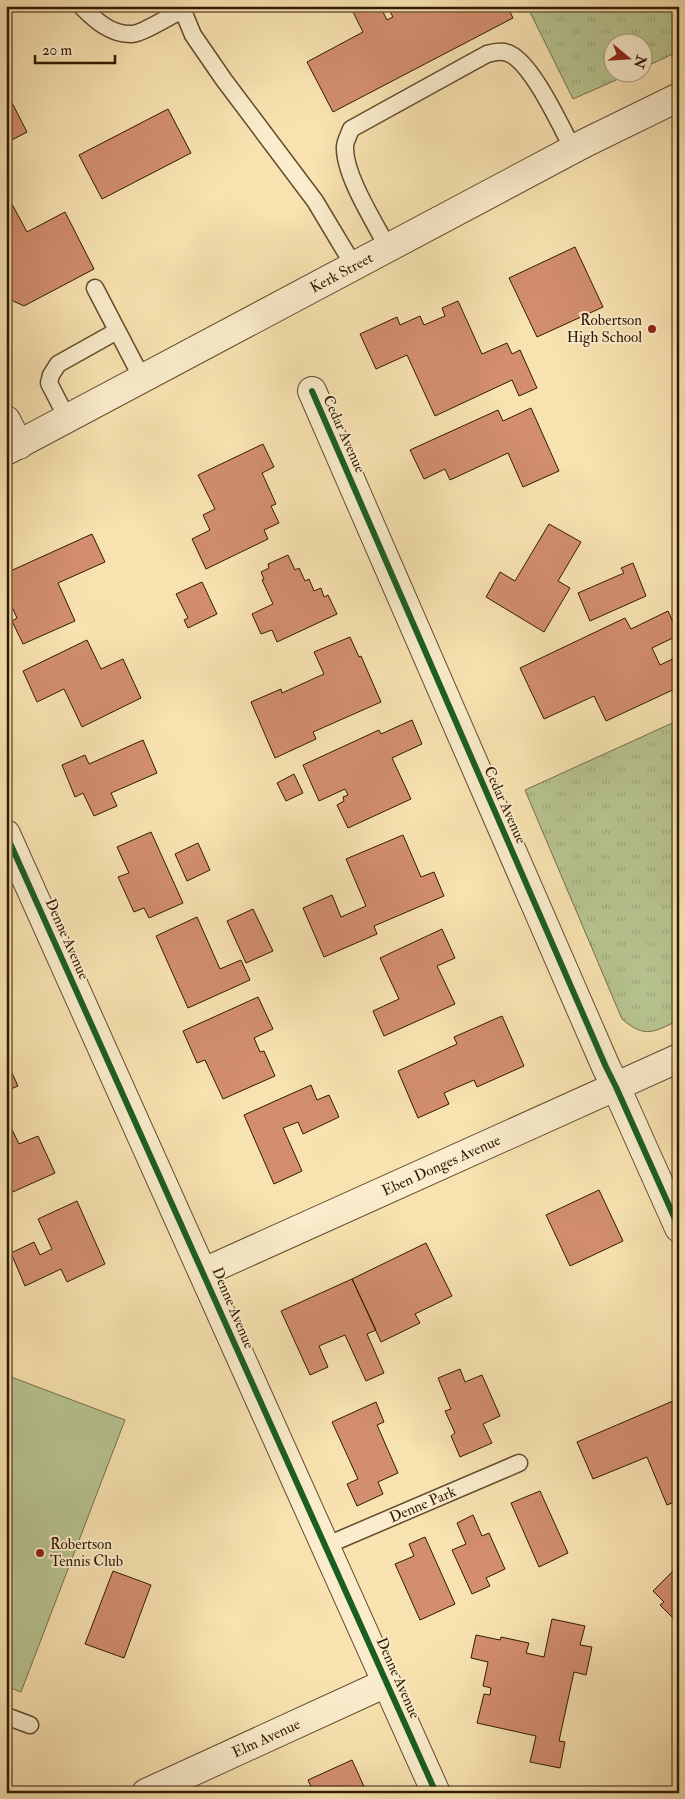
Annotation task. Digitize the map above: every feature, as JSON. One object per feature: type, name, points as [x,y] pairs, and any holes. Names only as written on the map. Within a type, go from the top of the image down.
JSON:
[{"type":"street","name":"Kerk Street","points":[[12,448],[68,420],[573,149],[679,97]]},
{"type":"street","name":"Cedar Avenue","points":[[312,391],[602,1058],[679,1228]]},
{"type":"street","points":[[6,420],[12,448]]},
{"type":"street","name":"Denne Avenue","points":[[6,834],[436,1793]]},
{"type":"street","name":"Eben Donges Avenue","points":[[204,1272],[679,1058]]},
{"type":"street","name":"Elm Avenue","points":[[146,1793],[386,1683]]},
{"type":"lane","points":[[81,6],[100,24],[121,32],[133,34],[181,8],[193,35],[224,80],[315,201],[354,266]]},
{"type":"lane","points":[[388,248],[352,179],[346,161],[345,146],[351,129],[487,54],[496,52],[508,53],[519,59],[532,77],[573,149]]},
{"type":"lane","points":[[95,288],[143,380]]},
{"type":"lane","points":[[68,420],[49,383],[54,369],[58,364],[117,331]]},
{"type":"lane","name":"Denne Park","points":[[325,1546],[519,1462]]},
{"type":"lane","points":[[6,1716],[30,1725]]},
{"type":"green space","points":[[527,6],[679,6],[679,51],[652,64],[652,32],[602,32],[602,82],[612,82],[573,99]]},
{"type":"green space","points":[[679,720],[679,1020],[650,1032],[637,1029],[622,1019],[525,790]]},
{"type":"green space","name":"Robertson Tennis Club","points":[[6,1375],[125,1420],[21,1692],[6,1686]]},
{"type":"building","points":[[350,6],[380,6],[387,20],[393,17],[387,6],[507,6],[513,18],[333,112],[307,62],[363,32]]},
{"type":"building","points":[[6,91],[27,132],[6,143]]},
{"type":"building","points":[[168,109],[191,153],[102,199],[79,155]]},
{"type":"building","points":[[6,193],[27,232],[65,212],[94,269],[24,306],[11,300],[6,290]]},
{"type":"building","points":[[575,247],[603,307],[537,337],[509,278]]},
{"type":"building","points":[[458,301],[482,354],[507,343],[512,354],[520,350],[537,388],[519,396],[512,380],[435,416],[407,355],[376,369],[360,334],[397,317],[400,325],[420,316],[424,325],[445,316],[442,308]]},
{"type":"building","points":[[531,408],[559,471],[523,487],[508,453],[450,480],[445,469],[424,479],[410,450],[498,410],[503,421]]},
{"type":"building","points":[[263,444],[274,467],[262,473],[276,504],[271,506],[279,523],[264,530],[268,539],[206,569],[192,539],[210,530],[203,515],[215,509],[198,475]]},
{"type":"building","points":[[549,524],[581,542],[558,581],[570,588],[544,632],[486,597],[500,572],[515,581]]},
{"type":"building","points":[[92,534],[105,562],[58,583],[75,621],[23,644],[12,621],[17,618],[6,594],[6,573]]},
{"type":"building","points":[[288,555],[295,570],[299,568],[305,581],[309,579],[314,591],[321,588],[324,597],[328,595],[337,614],[277,642],[272,630],[261,634],[252,614],[273,604],[262,580],[264,579],[261,572],[269,568],[268,564]]},
{"type":"building","points":[[633,563],[646,596],[590,621],[578,593],[624,573],[621,568]]},
{"type":"building","points":[[202,582],[217,614],[188,628],[184,620],[188,618],[176,594]]},
{"type":"building","points":[[668,611],[679,635],[652,648],[660,665],[679,656],[679,687],[606,721],[594,696],[544,719],[520,668],[625,618],[631,629]]},
{"type":"building","points":[[350,637],[359,657],[361,656],[381,702],[313,732],[316,739],[275,758],[251,702],[281,689],[282,693],[324,674],[314,652]]},
{"type":"building","points":[[87,640],[101,669],[123,659],[141,698],[82,727],[64,689],[37,702],[23,671]]},
{"type":"building","points":[[412,720],[422,744],[392,758],[411,799],[348,828],[337,805],[344,801],[343,797],[348,795],[345,789],[319,801],[303,765],[379,730],[381,734]]},
{"type":"building","points":[[143,740],[157,773],[111,793],[117,806],[94,816],[83,793],[75,797],[62,765],[85,755],[89,764]]},
{"type":"building","points":[[294,774],[303,793],[286,801],[277,783]]},
{"type":"building","points":[[151,832],[183,903],[149,918],[144,908],[134,912],[118,877],[129,873],[117,847]]},
{"type":"building","points":[[403,835],[421,877],[434,872],[444,896],[374,926],[377,934],[324,957],[303,908],[332,895],[341,917],[366,906],[346,859]]},
{"type":"building","points":[[198,843],[210,870],[187,881],[175,854]]},
{"type":"building","points":[[253,909],[273,951],[246,963],[227,921]]},
{"type":"building","points":[[197,917],[220,969],[241,960],[250,980],[188,1008],[156,936]]},
{"type":"building","points":[[442,929],[455,958],[437,966],[455,1004],[384,1036],[373,1011],[399,999],[380,958]]},
{"type":"building","points":[[258,997],[273,1029],[254,1038],[260,1052],[264,1051],[275,1076],[223,1099],[205,1060],[197,1063],[183,1031]]},
{"type":"building","points":[[502,1016],[524,1066],[477,1087],[474,1080],[444,1093],[449,1104],[418,1118],[398,1071],[457,1044],[454,1037]]},
{"type":"building","points":[[6,1063],[18,1086],[6,1091]]},
{"type":"building","points":[[311,1085],[317,1100],[329,1095],[339,1117],[303,1134],[298,1122],[283,1128],[302,1171],[274,1184],[244,1115]]},
{"type":"building","points":[[6,1117],[19,1144],[38,1136],[55,1173],[6,1195]]},
{"type":"building","points":[[599,1190],[623,1241],[570,1266],[546,1215]]},
{"type":"building","points":[[77,1201],[105,1264],[67,1282],[61,1269],[25,1286],[11,1253],[34,1242],[40,1255],[52,1249],[38,1219]]},
{"type":"building","points":[[426,1243],[452,1296],[415,1314],[420,1323],[381,1342],[352,1279]]},
{"type":"building","points":[[352,1279],[376,1330],[367,1334],[384,1373],[366,1381],[345,1335],[319,1346],[328,1367],[310,1375],[281,1311]]},
{"type":"building","points":[[460,1369],[465,1382],[482,1375],[500,1416],[483,1424],[492,1443],[460,1457],[451,1436],[455,1433],[445,1411],[451,1409],[438,1378]]},
{"type":"building","points":[[673,1401],[679,1414],[679,1500],[667,1505],[647,1457],[593,1479],[577,1442]]},
{"type":"building","points":[[376,1402],[384,1422],[377,1425],[398,1473],[378,1482],[383,1494],[357,1506],[347,1484],[358,1479],[332,1422]]},
{"type":"building","points":[[540,1491],[568,1553],[539,1567],[511,1503]]},
{"type":"building","points":[[473,1515],[482,1536],[489,1533],[505,1569],[486,1578],[490,1586],[472,1594],[452,1550],[466,1544],[457,1523]]},
{"type":"building","points":[[425,1537],[455,1604],[420,1620],[395,1564],[414,1556],[409,1544]]},
{"type":"building","points":[[679,1565],[679,1624],[660,1605],[664,1602],[653,1591]]},
{"type":"building","points":[[113,1571],[151,1585],[124,1658],[85,1644]]},
{"type":"building","points":[[552,1619],[585,1626],[580,1645],[592,1647],[586,1675],[574,1672],[559,1741],[565,1742],[560,1768],[530,1762],[536,1736],[477,1723],[484,1694],[490,1695],[491,1688],[483,1686],[488,1662],[471,1658],[476,1635],[500,1640],[501,1637],[529,1643],[526,1653],[544,1657]]},
{"type":"building","points":[[352,1760],[367,1793],[310,1793],[313,1791],[308,1780]]},
{"type":"cycle path","points":[[312,391],[606,1067],[679,1228]]},
{"type":"cycle path","points":[[6,834],[436,1793]]},
{"type":"place","name":"Robertson High School","points":[[652,329]]},
{"type":"place","name":"Robertson Tennis Club","points":[[40,1553]]}]
